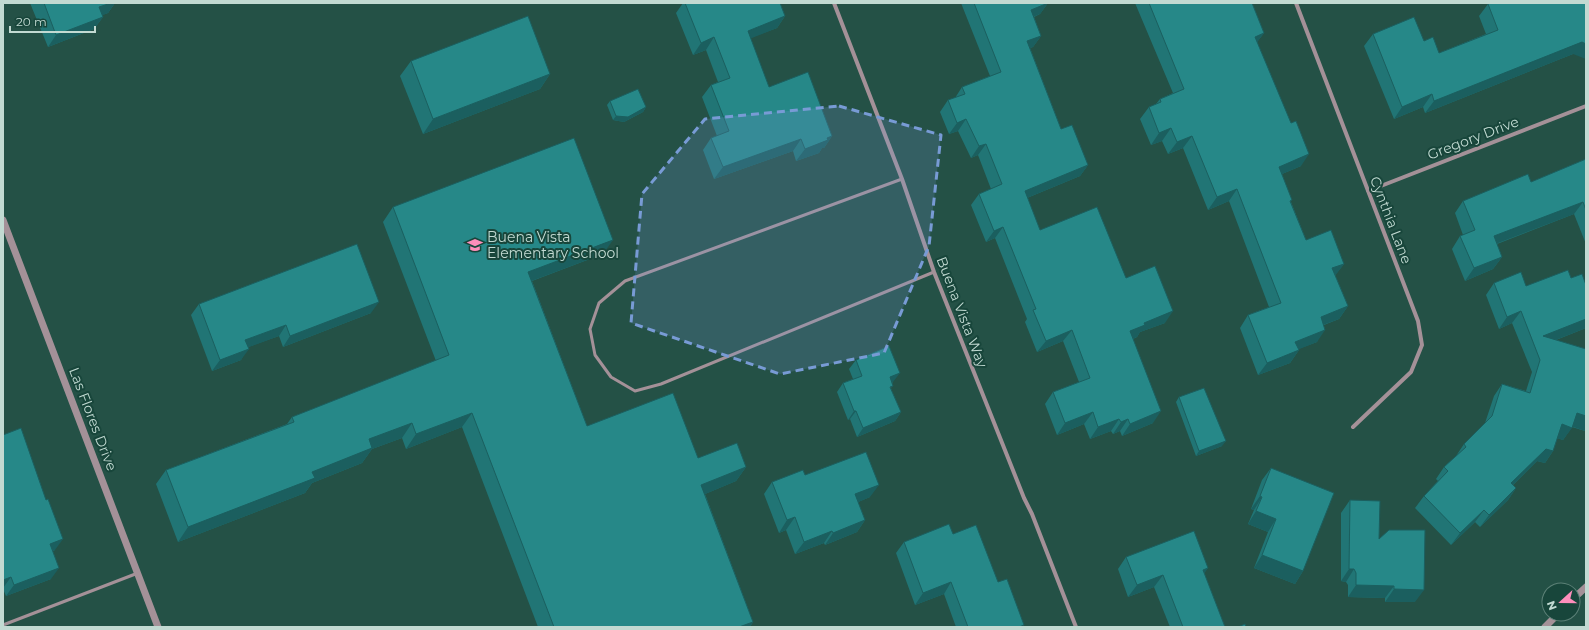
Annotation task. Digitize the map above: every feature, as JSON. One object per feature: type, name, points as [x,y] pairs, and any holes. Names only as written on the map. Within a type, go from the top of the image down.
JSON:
[{"type":"street","name":"Buena Vista Way","points":[[834,3],[902,179],[934,272],[1076,627]]},
{"type":"street","name":"Cynthia Lane","points":[[1296,3],[1418,321],[1422,345],[1411,372],[1353,427]]},
{"type":"street","name":"Gregory Drive","points":[[1368,191],[1586,106]]},
{"type":"street","name":"Las Flores Drive","points":[[3,220],[158,627]]},
{"type":"lane","points":[[902,179],[624,281],[599,303],[590,329],[595,355],[611,377],[636,391],[661,384],[934,272]]},
{"type":"lane","points":[[3,625],[138,573]]},
{"type":"highlighted area","points":[[839,106],[941,135],[929,246],[884,353],[780,374],[631,323],[642,194],[705,119]]},
{"type":"building","points":[[44,3],[111,3],[99,7],[103,17],[56,35]]},
{"type":"building","points":[[685,3],[780,3],[785,16],[748,31],[769,87],[808,72],[832,136],[827,138],[828,140],[805,149],[801,139],[723,167],[711,138],[729,131],[711,85],[730,78],[714,37],[701,43]]},
{"type":"building","points":[[974,3],[1048,3],[1031,10],[1041,36],[1027,41],[1061,129],[1072,125],[1088,165],[1025,191],[1040,230],[1097,207],[1126,278],[1155,266],[1173,311],[1144,323],[1145,325],[1130,331],[1161,411],[1130,424],[1128,419],[1121,422],[1119,419],[1098,427],[1093,412],[1065,423],[1053,392],[1090,378],[1072,330],[1046,341],[1033,310],[1036,309],[1003,227],[994,231],[979,194],[1002,184],[986,144],[979,146],[966,119],[957,123],[948,100],[965,94],[962,87],[1001,72]]},
{"type":"building","points":[[1149,3],[1252,3],[1264,33],[1255,37],[1291,123],[1296,121],[1309,154],[1279,167],[1292,200],[1290,201],[1306,240],[1331,230],[1344,264],[1332,268],[1348,306],[1321,317],[1325,330],[1295,342],[1299,350],[1267,363],[1248,315],[1281,303],[1237,189],[1217,197],[1192,136],[1177,142],[1171,128],[1159,133],[1149,107],[1161,102],[1160,99],[1184,89]]},
{"type":"building","points":[[1586,3],[1586,44],[1582,42],[1434,101],[1432,94],[1402,107],[1373,34],[1414,17],[1424,41],[1433,37],[1439,53],[1498,30],[1488,4]]},
{"type":"building","points":[[528,16],[550,74],[433,119],[411,61]]},
{"type":"building","points":[[638,89],[646,107],[628,117],[616,116],[610,101]]},
{"type":"building","points":[[574,138],[613,240],[528,272],[587,426],[673,393],[698,458],[737,443],[746,467],[701,485],[753,622],[739,627],[554,627],[472,413],[416,434],[412,423],[369,439],[372,448],[312,472],[315,478],[188,527],[166,470],[294,422],[292,417],[449,355],[393,207]]},
{"type":"building","points":[[1586,159],[1586,210],[1583,202],[1494,236],[1502,257],[1474,268],[1460,236],[1475,230],[1463,201],[1528,174],[1531,182]]},
{"type":"building","points":[[357,244],[379,302],[290,336],[286,325],[245,340],[249,349],[220,360],[199,304]]},
{"type":"building","points":[[1568,270],[1571,278],[1582,274],[1586,285],[1586,319],[1543,336],[1586,349],[1586,416],[1577,413],[1572,428],[1562,424],[1553,451],[1546,449],[1511,483],[1516,488],[1489,515],[1484,510],[1460,533],[1424,496],[1448,471],[1444,467],[1466,447],[1464,444],[1492,416],[1502,384],[1530,393],[1540,360],[1521,311],[1507,317],[1494,283],[1521,272],[1526,286]]},
{"type":"building","points":[[889,346],[900,373],[890,377],[893,386],[890,387],[901,412],[863,428],[856,411],[854,411],[843,383],[862,376],[856,360]]},
{"type":"building","points":[[1204,388],[1226,441],[1199,451],[1179,397]]},
{"type":"building","points":[[21,428],[46,500],[48,499],[63,539],[50,544],[59,568],[14,585],[11,577],[3,580],[3,435]]},
{"type":"building","points":[[866,452],[879,485],[855,494],[865,520],[833,533],[832,531],[804,542],[795,517],[787,520],[772,482],[803,470],[805,475]]},
{"type":"building","points":[[1271,468],[1334,493],[1303,571],[1262,555],[1276,519],[1256,511]]},
{"type":"building","points":[[1350,500],[1380,501],[1379,539],[1389,530],[1425,530],[1424,590],[1394,589],[1394,586],[1356,585],[1356,573],[1354,569],[1349,569]]},
{"type":"building","points":[[949,524],[953,534],[976,525],[998,582],[1007,579],[1024,625],[1019,627],[968,627],[951,582],[923,593],[904,542]]},
{"type":"building","points":[[1194,531],[1208,568],[1203,570],[1225,627],[1183,627],[1163,575],[1137,585],[1126,557]]},
{"type":"building","points":[[1245,624],[1246,627],[1238,627]]},
{"type":"place","name":"Buena Vista Elementary School","points":[[475,245]]}]
